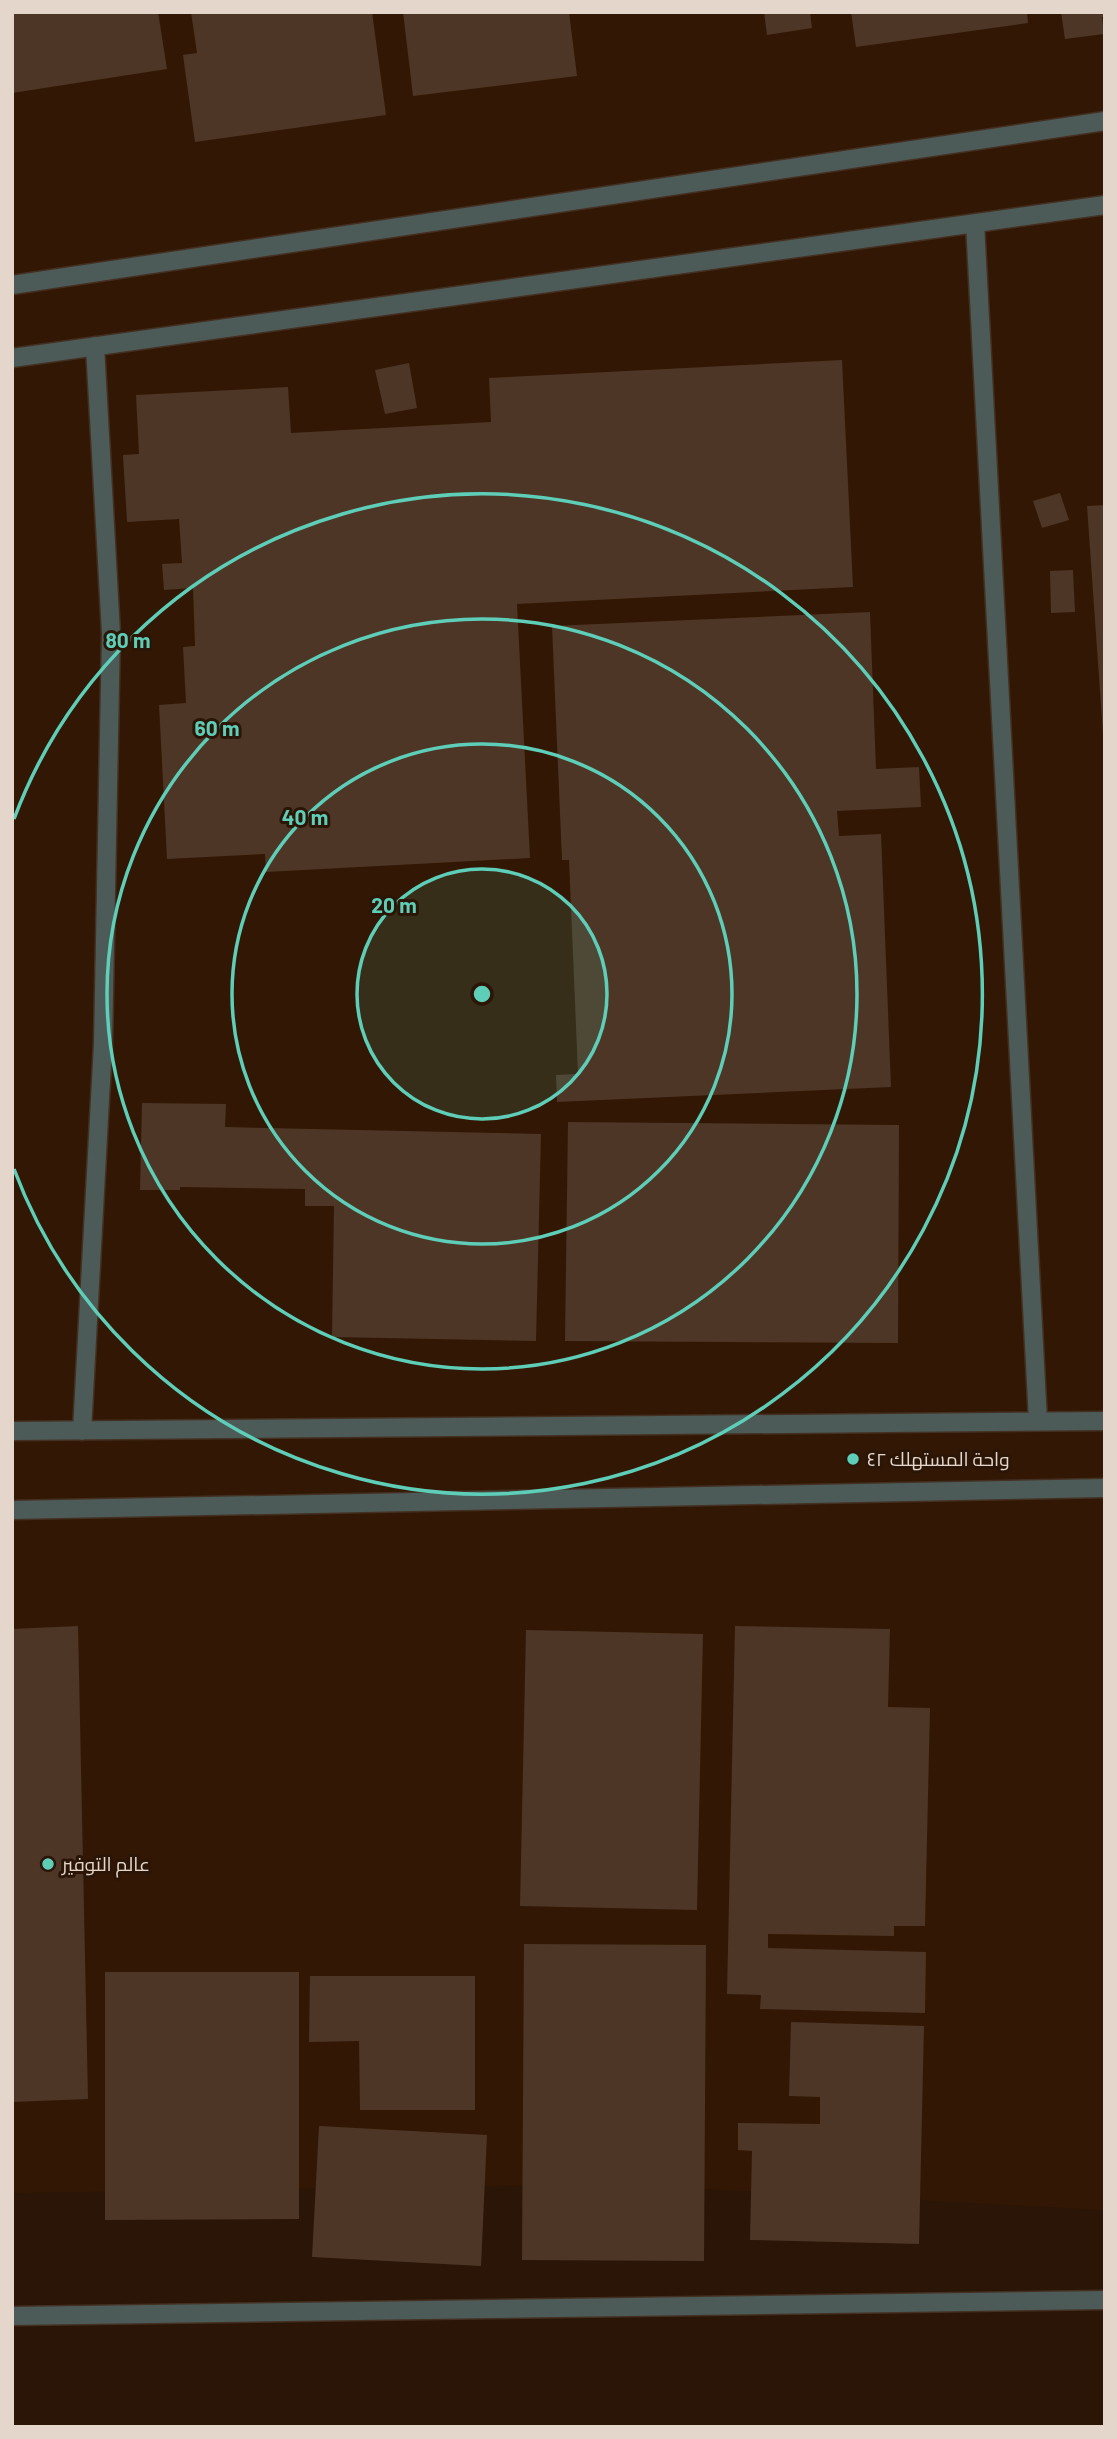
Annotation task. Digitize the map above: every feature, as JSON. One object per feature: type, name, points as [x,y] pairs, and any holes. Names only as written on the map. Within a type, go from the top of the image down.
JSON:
[{"type":"street","points":[[12,285],[1105,121]]},
{"type":"street","points":[[12,358],[1105,205]]},
{"type":"street","points":[[975,223],[1038,1421]]},
{"type":"street","points":[[82,1431],[103,1044],[111,633],[95,346]]},
{"type":"street","points":[[12,1431],[1105,1421]]},
{"type":"street","points":[[12,1510],[1105,1488]]},
{"type":"street","points":[[12,2316],[1105,2300]]},
{"type":"shaded area","points":[[12,12],[1105,12],[1105,2210],[609,2184],[12,2193]]},
{"type":"building","points":[[12,12],[158,12],[167,69],[12,93]]},
{"type":"building","points":[[191,12],[372,12],[386,115],[195,142],[183,55],[197,53]]},
{"type":"building","points":[[403,12],[569,12],[577,76],[413,96]]},
{"type":"building","points":[[764,12],[810,12],[812,28],[767,35]]},
{"type":"building","points":[[851,12],[1027,12],[1028,23],[856,47]]},
{"type":"building","points":[[1061,12],[1105,12],[1105,17],[1102,17],[1104,34],[1065,39]]},
{"type":"building","points":[[842,360],[853,587],[517,604],[530,858],[266,872],[265,854],[167,859],[159,705],[186,703],[183,647],[195,646],[193,588],[164,590],[162,564],[182,563],[179,519],[127,522],[123,455],[139,454],[136,395],[288,387],[291,433],[491,422],[489,378]]},
{"type":"building","points":[[409,363],[417,408],[385,414],[375,370]]},
{"type":"building","points":[[1060,493],[1069,520],[1042,528],[1033,501]]},
{"type":"building","points":[[1105,505],[1105,734],[1103,734],[1087,506]]},
{"type":"building","points":[[1073,570],[1075,612],[1051,613],[1050,571]]},
{"type":"building","points":[[870,612],[876,769],[919,767],[921,807],[837,811],[839,836],[881,834],[891,1087],[557,1102],[556,1075],[578,1074],[569,860],[562,860],[552,626]]},
{"type":"building","points":[[142,1103],[226,1104],[225,1127],[541,1134],[536,1341],[332,1337],[334,1206],[305,1206],[305,1189],[180,1187],[180,1190],[140,1190]]},
{"type":"building","points":[[568,1122],[899,1125],[898,1343],[565,1341]]},
{"type":"building","name":"عالم التوفير","points":[[78,1626],[88,2099],[12,2102],[12,1629]]},
{"type":"building","points":[[735,1626],[890,1629],[888,1707],[930,1708],[925,1926],[894,1926],[894,1936],[768,1934],[768,1948],[926,1952],[925,2013],[760,2009],[761,1995],[727,1994]]},
{"type":"building","points":[[526,1630],[703,1634],[697,1910],[520,1906]]},
{"type":"building","points":[[524,1944],[706,1945],[704,2261],[522,2260]]},
{"type":"building","points":[[105,1972],[299,1972],[299,2219],[105,2220]]},
{"type":"building","points":[[310,1976],[475,1976],[475,2110],[360,2110],[359,2041],[309,2042]]},
{"type":"building","points":[[791,2022],[924,2026],[919,2244],[750,2240],[752,2151],[738,2150],[738,2123],[820,2124],[820,2097],[789,2096]]},
{"type":"building","points":[[319,2126],[487,2135],[481,2266],[312,2257]]},
{"type":"place","name":"واحة المستهلك ٤٢","points":[[853,1459]]},
{"type":"place","name":"عالم التوفير","points":[[48,1864]]}]
